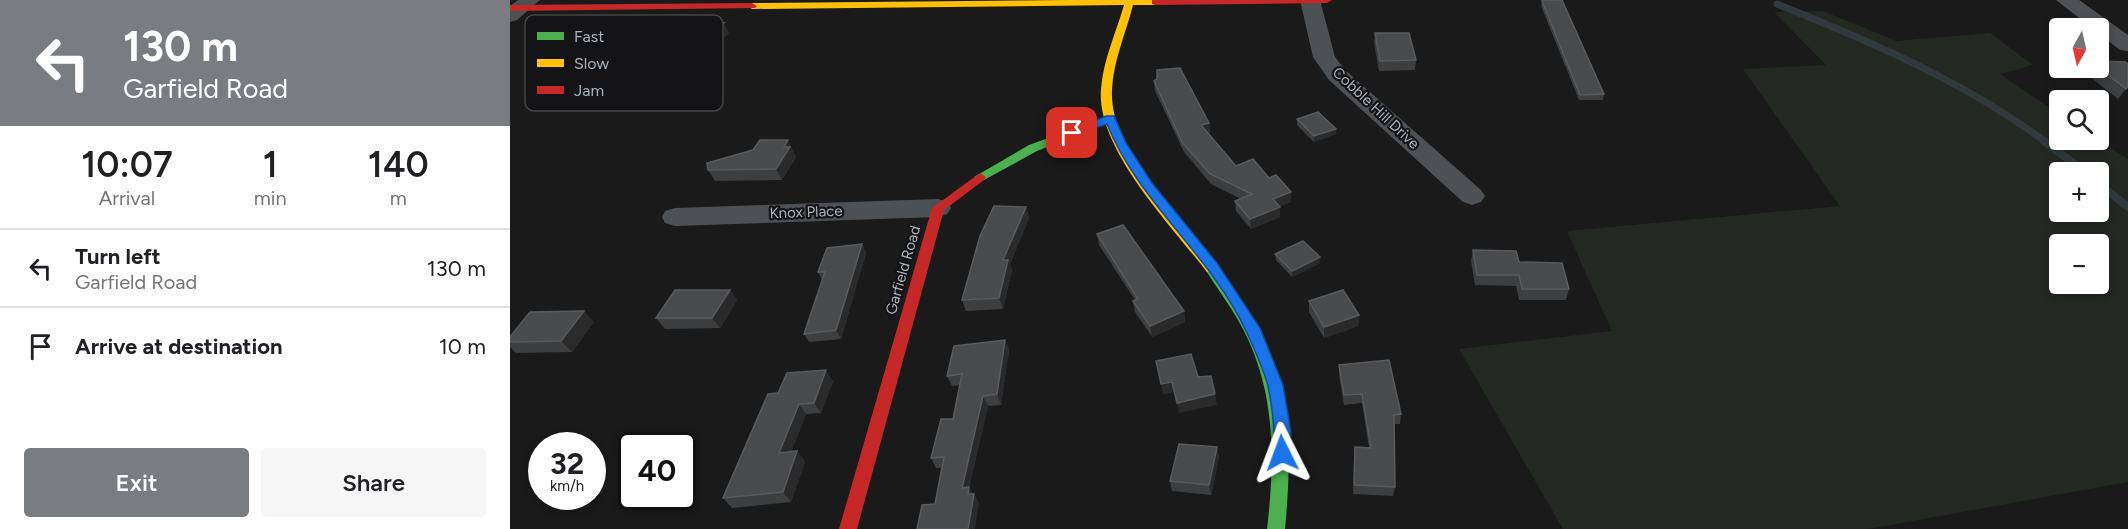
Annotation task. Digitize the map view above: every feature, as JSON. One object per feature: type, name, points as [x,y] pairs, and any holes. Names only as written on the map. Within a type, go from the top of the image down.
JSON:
[{"type":"street","name":"Cobble Hill Drive","points":[[1310,0],[1324,57],[1337,75],[1472,196]]},
{"type":"street","points":[[517,8],[1328,0]]},
{"type":"street","points":[[2066,0],[2128,45]]},
{"type":"street","points":[[1129,3],[1109,79],[1106,101],[1110,118],[1120,143],[1148,186],[1213,266],[1252,328],[1275,385],[1282,432],[1282,495],[1276,529]]},
{"type":"street","points":[[938,208],[990,169],[1033,148],[1110,118]]},
{"type":"street","name":"Knox Place","points":[[675,217],[938,208]]},
{"type":"street","name":"Garfield Road","points":[[848,529],[938,208]]},
{"type":"shaded area","points":[[1823,11],[1896,41],[1990,33],[2033,65],[2000,74],[2049,107],[2049,150],[2109,150],[2109,147],[2128,159],[2128,482],[1868,529],[1563,529],[1459,349],[1612,331],[1567,231],[1840,206],[1743,69],[1826,65],[1774,12]]},
{"type":"building","points":[[1562,0],[1604,94],[1580,95],[1542,1]]},
{"type":"building","points":[[1375,33],[1409,33],[1416,60],[1380,61]]},
{"type":"building","points":[[2109,61],[2128,64],[2126,89],[2109,76]]},
{"type":"building","points":[[1180,68],[1209,123],[1201,125],[1236,166],[1253,159],[1269,178],[1276,175],[1291,192],[1273,199],[1280,207],[1250,219],[1235,201],[1252,194],[1210,174],[1182,142],[1154,81],[1157,79],[1157,70]]},
{"type":"building","points":[[1318,112],[1336,129],[1314,136],[1297,119]]},
{"type":"building","points":[[760,140],[788,140],[784,147],[790,147],[776,169],[708,170],[707,163],[753,150]]},
{"type":"building","points":[[994,206],[1026,207],[1003,260],[1008,260],[999,298],[962,300],[980,236]]},
{"type":"building","points":[[1123,225],[1184,311],[1150,326],[1133,301],[1138,299],[1097,234]]},
{"type":"building","points":[[1303,241],[1320,257],[1292,271],[1275,254]]},
{"type":"building","points":[[862,244],[836,330],[804,334],[825,272],[818,272],[827,248]]},
{"type":"building","points":[[1473,250],[1516,251],[1519,262],[1562,263],[1569,289],[1522,289],[1519,275],[1477,275]]},
{"type":"building","points":[[675,290],[730,290],[712,318],[656,318]]},
{"type":"building","points":[[1343,290],[1359,315],[1324,327],[1309,301]]},
{"type":"building","points":[[584,311],[561,341],[510,342],[510,337],[530,312]]},
{"type":"building","points":[[1005,340],[997,394],[983,396],[962,488],[969,487],[968,494],[974,494],[968,529],[917,529],[922,505],[935,504],[944,457],[931,458],[941,419],[953,419],[962,374],[947,376],[954,346]]},
{"type":"building","points":[[1191,354],[1198,377],[1211,376],[1215,394],[1177,403],[1172,382],[1161,384],[1156,361]]},
{"type":"building","points":[[1389,360],[1401,414],[1394,415],[1395,487],[1354,485],[1355,447],[1371,448],[1362,394],[1344,395],[1339,365]]},
{"type":"building","points":[[826,370],[814,403],[799,404],[779,453],[797,451],[783,492],[723,498],[768,394],[778,393],[787,373]]},
{"type":"building","points":[[1179,444],[1217,447],[1209,485],[1170,481]]},
{"type":"waterway","points":[[1777,4],[1916,64],[1982,100],[2046,142]]},
{"type":"waterway","points":[[2044,141],[2072,162]]},
{"type":"waterway","points":[[2109,192],[2128,207]]},
{"type":"traffic: fast","points":[[980,177],[1033,148],[1110,119]]},
{"type":"traffic: fast","points":[[1212,269],[1252,332],[1265,361],[1274,392],[1281,455],[1276,529]]},
{"type":"traffic: slow","points":[[752,6],[1155,2]]},
{"type":"traffic: slow","points":[[1129,3],[1108,76],[1106,101],[1110,122],[1119,144],[1148,189],[1212,269]]},
{"type":"traffic: jam","points":[[1155,2],[1327,0]]},
{"type":"traffic: jam","points":[[510,8],[752,6]]},
{"type":"traffic: jam","points":[[848,529],[938,208],[980,177]]},
{"type":"route","points":[[1072,133],[1110,118],[1120,143],[1148,186],[1213,266],[1252,328],[1275,385],[1282,432],[1282,453]]}]
